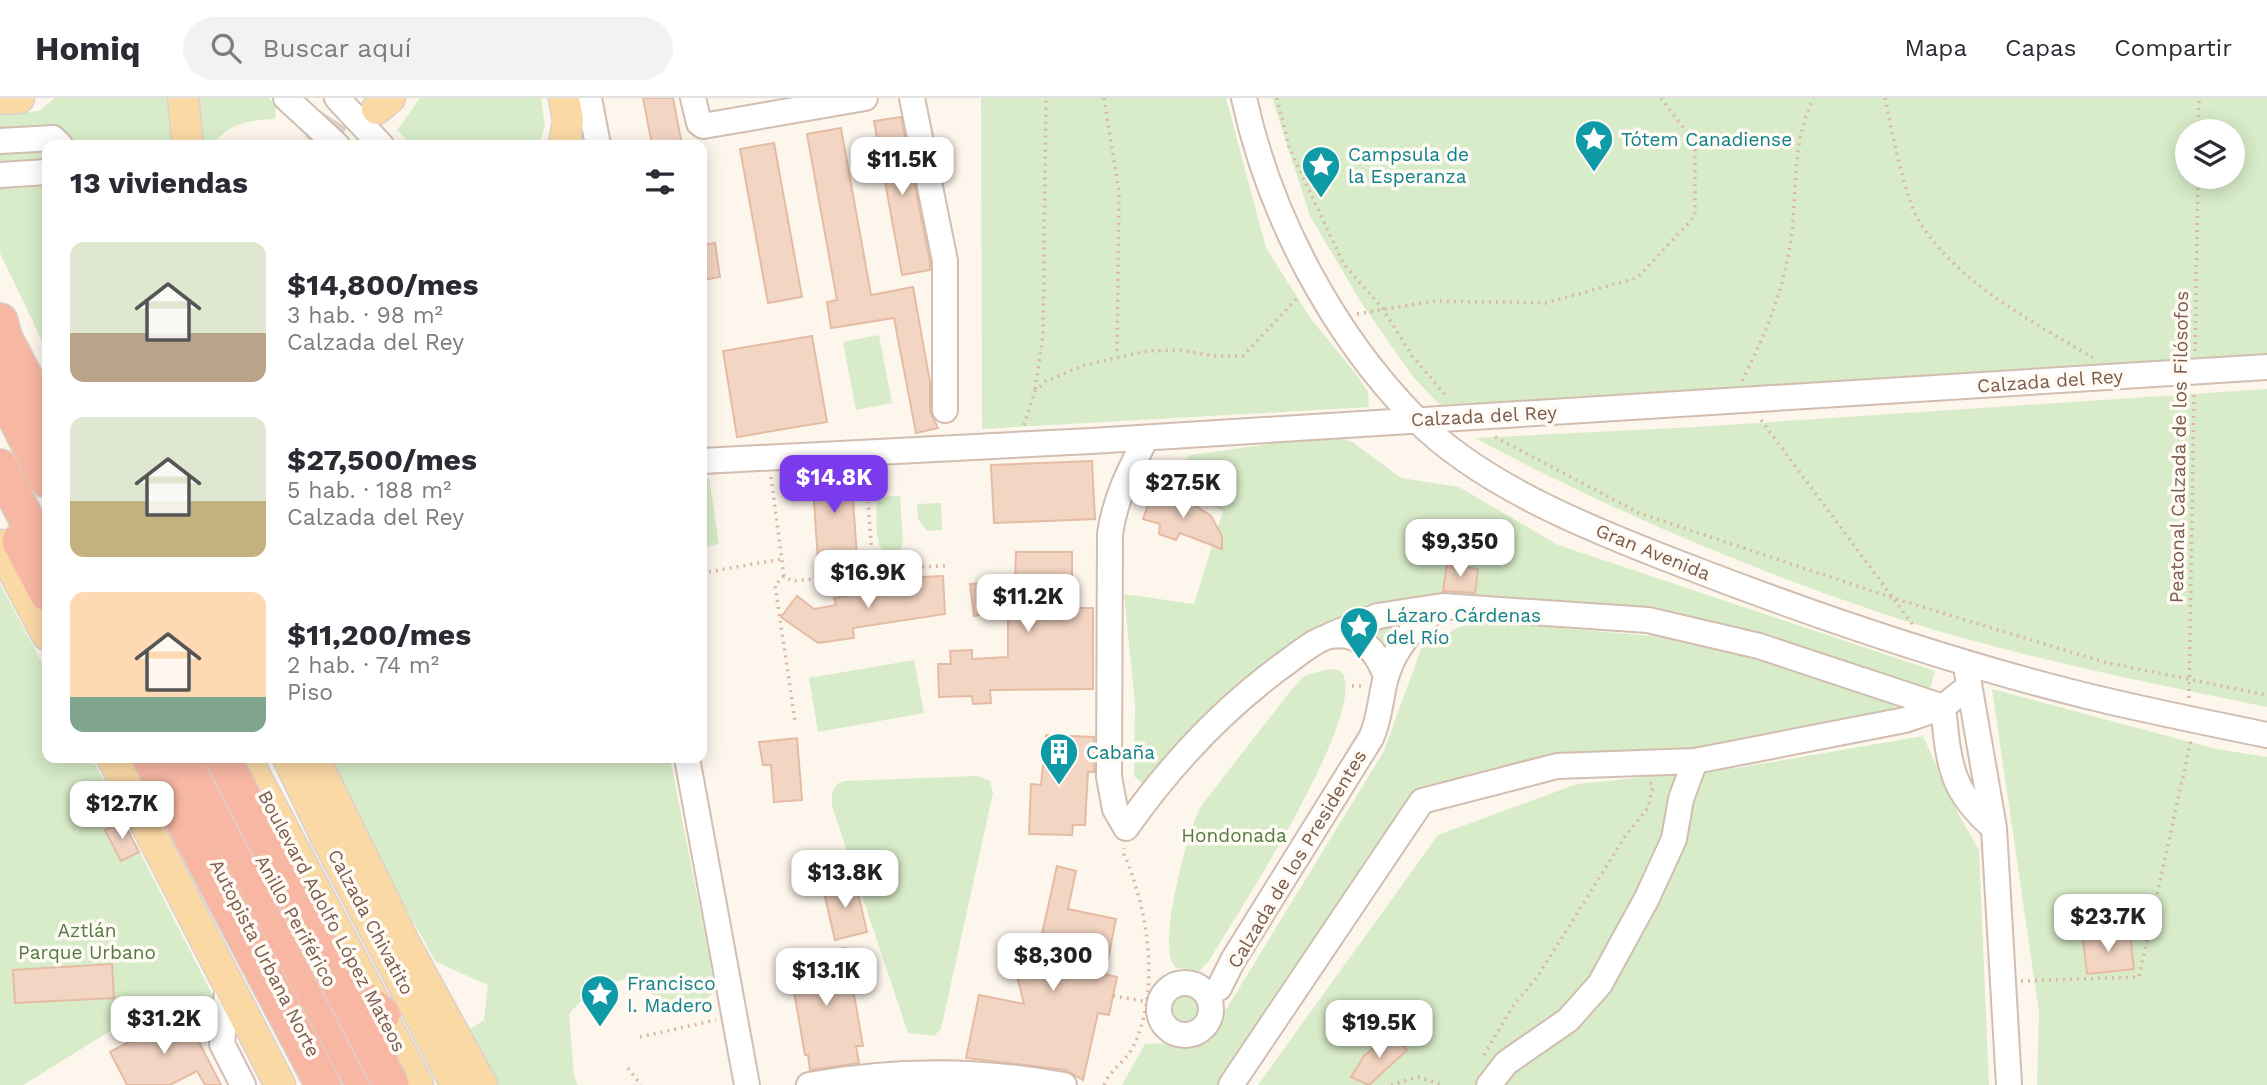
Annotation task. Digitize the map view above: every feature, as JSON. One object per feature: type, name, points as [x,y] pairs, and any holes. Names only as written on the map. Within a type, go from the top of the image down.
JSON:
[{"type":"highway","points":[[0,321],[4,337],[42,409]]},
{"type":"highway","points":[[0,355],[42,431]]},
{"type":"highway","points":[[0,387],[42,470]]},
{"type":"highway","points":[[0,449],[42,528]]},
{"type":"highway","points":[[0,467],[42,549]]},
{"type":"highway","points":[[0,503],[42,583]]},
{"type":"highway","points":[[139,763],[302,1085]]},
{"type":"highway","points":[[153,763],[323,1085]]},
{"type":"highway","name":"Autopista Urbana Norte","points":[[163,763],[331,1085]]},
{"type":"highway","name":"Autopista Urbana Norte","points":[[193,763],[364,1085]]},
{"type":"highway","name":"Anillo Periférico","points":[[209,763],[383,1085]]},
{"type":"highway","points":[[226,763],[391,1085]]},
{"type":"highway","points":[[321,967],[382,1014]]},
{"type":"main road","points":[[0,99],[19,98]]},
{"type":"main road","points":[[183,98],[187,140]]},
{"type":"main road","points":[[564,98],[568,120],[565,140]]},
{"type":"main road","points":[[0,307],[42,384]]},
{"type":"main road","points":[[0,545],[42,625]]},
{"type":"main road","points":[[115,763],[280,1085]]},
{"type":"main road","name":"Boulevard Adolfo López Mateos","points":[[249,763],[418,1085]]},
{"type":"main road","name":"Calzada Chivatito","points":[[290,763],[325,835],[456,1085]]},
{"type":"main road","name":"Calzada Chivatito","points":[[316,763],[407,948],[482,1085]]},
{"type":"street","points":[[337,98],[376,140]]},
{"type":"street","points":[[589,98],[597,140]]},
{"type":"street","points":[[694,98],[699,123],[703,126],[865,98]]},
{"type":"street","points":[[912,98],[945,261],[945,411]]},
{"type":"street","name":"Gran Avenida","points":[[1244,98],[1265,167],[1313,277],[1338,317],[1377,373],[1416,420],[1480,468],[1534,500],[1630,544],[1857,629],[1933,652],[1967,675],[2091,697],[2267,735]]},
{"type":"street","points":[[302,103],[333,140]]},
{"type":"street","points":[[0,141],[55,140]]},
{"type":"street","points":[[0,175],[42,172]]},
{"type":"street","name":"Calzada del Rey","points":[[707,461],[1146,438],[2267,367]]},
{"type":"street","points":[[1146,438],[1121,487],[1110,534],[1109,777],[1115,809],[1126,828],[1178,763],[1220,718],[1266,677],[1331,636],[1378,616],[1442,606],[1648,620],[1759,646],[1943,707]]},
{"type":"street","name":"Calzada de los Presidentes","points":[[1206,995],[1225,979],[1233,960],[1371,738],[1382,707],[1386,676],[1399,648],[1412,631],[1442,606]]},
{"type":"street","points":[[1331,636],[1364,641],[1381,662],[1386,676]]},
{"type":"street","points":[[1231,1085],[1395,837],[1422,801],[1557,766],[1695,761],[1905,720],[1943,707],[1967,675]]},
{"type":"street","points":[[1967,675],[1994,828],[2009,1085]]},
{"type":"street","points":[[1943,707],[1953,779],[1973,810],[1994,828]]},
{"type":"street","points":[[1489,1085],[1506,1063],[1568,1020],[1600,984],[1647,898],[1674,839],[1681,799],[1695,761]]},
{"type":"street","points":[[688,763],[732,1016],[747,1085]]},
{"type":"street","points":[[228,981],[222,1044],[243,1085]]},
{"type":"street","points":[[1176,985],[1193,985],[1206,995],[1211,1011],[1209,1019],[1198,1032],[1190,1035],[1173,1032],[1166,1027],[1152,1003],[1176,985]]},
{"type":"street","points":[[809,1085],[882,1074],[960,1071],[1064,1085]]},
{"type":"path","points":[[1018,444],[1035,391],[1043,335],[1046,98]]},
{"type":"path","points":[[1104,98],[1119,192],[1117,356]]},
{"type":"path","points":[[1277,98],[1289,147],[1343,263],[1383,309],[1412,356],[1465,417],[1497,439],[1639,513],[1893,598],[2104,662],[2267,695]]},
{"type":"path","points":[[1338,317],[1435,301],[1545,303],[1637,278],[1695,216],[1695,143],[1661,98]]},
{"type":"path","points":[[1814,98],[1806,113],[1798,159],[1790,248],[1775,311],[1740,402],[1933,652]]},
{"type":"path","points":[[1885,98],[1894,142],[1919,221],[1962,272],[2023,315],[2125,376]]},
{"type":"path","points":[[2198,119],[2199,98]]},
{"type":"path","name":"Peatonal Calzada de los Filósofos","points":[[2005,982],[2139,977],[2192,719],[2189,679],[2198,189]]},
{"type":"path","points":[[1035,391],[1046,381],[1117,356],[1181,350],[1213,356],[1243,356],[1289,310],[1313,277]]},
{"type":"path","points":[[768,458],[784,576]]},
{"type":"path","points":[[784,576],[792,581],[867,575],[873,568],[869,502]]},
{"type":"path","points":[[707,572],[782,559]]},
{"type":"path","points":[[873,568],[946,566]]},
{"type":"path","points":[[784,576],[775,585],[795,721]]},
{"type":"path","points":[[1482,1059],[1494,1034],[1554,953],[1626,835],[1648,808],[1653,785],[1643,777]]},
{"type":"path","points":[[1104,1085],[1132,1049],[1152,1003],[1151,974],[1139,888],[1124,854],[1126,828]]},
{"type":"path","points":[[1113,996],[1152,1003]]},
{"type":"path","points":[[640,1037],[732,1016]]},
{"type":"path","points":[[628,1068],[641,1085]]},
{"type":"path","points":[[1391,1085],[1418,1077],[1443,1085]]},
{"type":"green space","points":[[55,98],[171,98],[176,140],[42,140],[42,341],[0,253],[0,115],[39,111]]},
{"type":"green space","points":[[197,98],[268,98],[276,105],[275,119],[240,124],[216,140],[198,140]]},
{"type":"green space","points":[[420,98],[541,98],[545,126],[540,140],[407,140],[397,130]]},
{"type":"green space","points":[[981,98],[1226,98],[1266,248],[1311,319],[1357,375],[1368,392],[1369,407],[982,429]]},
{"type":"green space","points":[[1272,98],[2267,98],[2267,356],[1441,406],[1414,378],[1362,304],[1310,216]]},
{"type":"green space","points":[[879,335],[892,403],[856,410],[843,342]]},
{"type":"green space","points":[[2267,389],[2267,707],[2118,676],[1968,640],[1872,610],[1770,573],[1670,532],[1571,487],[1475,438],[1696,427]]},
{"type":"green space","points":[[1329,436],[1351,441],[1401,478],[1459,487],[1558,545],[1935,671],[1929,693],[1781,648],[1432,597],[1273,659],[1146,787],[1134,776],[1135,704],[1124,594],[1194,604],[1223,511],[1177,490],[1178,473],[1190,455]]},
{"type":"green space","points":[[707,478],[719,544],[707,547]]},
{"type":"green space","points":[[900,496],[903,545],[896,558],[882,551],[879,543],[876,524],[877,497]]},
{"type":"green space","points":[[941,503],[942,530],[927,531],[918,519],[917,504]]},
{"type":"green space","name":"Aztlán Parque Urbano","points":[[0,583],[42,663],[42,763],[95,763],[214,998],[146,1009],[23,1085],[0,1085]]},
{"type":"green space","points":[[1482,621],[1686,639],[1758,656],[1907,698],[1886,713],[1705,747],[1587,756],[1422,795],[1225,1085],[1122,1085],[1145,1044],[1198,1042],[1222,1016],[1384,751],[1421,649],[1459,627]]},
{"type":"green space","points":[[1404,622],[1386,649],[1369,633],[1369,627]]},
{"type":"green space","points":[[914,660],[924,713],[818,732],[809,678]]},
{"type":"green space","name":"Hondonada","points":[[1328,669],[1338,670],[1343,674],[1345,697],[1335,731],[1318,772],[1295,817],[1209,961],[1197,973],[1175,967],[1170,956],[1171,914],[1182,862],[1201,806],[1304,676]]},
{"type":"green space","points":[[1992,689],[2216,749],[2267,757],[2267,1085],[2037,1085],[2039,1012]]},
{"type":"green space","points":[[1923,736],[1959,815],[1979,850],[1989,1085],[1258,1085],[1438,835],[1577,784],[1743,767]]},
{"type":"green space","points":[[328,763],[671,763],[716,991],[695,1008],[666,1005],[632,978],[594,986],[569,1014],[574,1076],[578,1085],[497,1085],[467,1031],[484,1020],[488,985],[436,962],[338,789]]},
{"type":"green space","points":[[978,776],[990,781],[993,793],[941,1029],[934,1036],[908,1033],[832,806],[833,790],[844,781]]},
{"type":"green space","points":[[1186,995],[1195,999],[1199,1008],[1195,1017],[1186,1021],[1177,1017],[1173,1008],[1177,999]]},
{"type":"building","points":[[643,98],[673,98],[681,140],[651,140]]},
{"type":"building","points":[[901,117],[930,262],[930,270],[902,275],[874,121]]},
{"type":"building","points":[[841,128],[871,295],[913,287],[930,382],[930,411],[938,428],[916,433],[894,318],[831,328],[827,302],[837,300],[807,134]]},
{"type":"building","points":[[774,143],[802,297],[768,303],[740,149]]},
{"type":"building","points":[[715,243],[720,277],[707,279],[707,244]]},
{"type":"building","points":[[812,336],[827,422],[737,437],[723,351]]},
{"type":"building","points":[[1092,461],[1095,519],[994,523],[991,465]]},
{"type":"building","points":[[851,469],[857,557],[818,560],[812,472]]},
{"type":"building","points":[[1152,494],[1193,504],[1211,516],[1222,536],[1222,549],[1180,533],[1176,540],[1159,534],[1160,524],[1143,519]]},
{"type":"building","points":[[1016,552],[1072,552],[1072,608],[1093,608],[1093,689],[990,690],[991,703],[973,704],[972,696],[939,697],[938,664],[951,664],[950,651],[972,650],[972,659],[1008,657],[1008,609],[974,616],[970,584],[1015,581]]},
{"type":"building","points":[[1447,564],[1478,569],[1475,593],[1443,591]]},
{"type":"building","points":[[943,576],[945,614],[853,628],[854,638],[818,643],[781,617],[797,596],[814,609],[836,605],[834,598],[923,581],[923,577]]},
{"type":"building","name":"Cabaña","points":[[1046,735],[1094,737],[1094,772],[1088,772],[1085,825],[1073,825],[1072,835],[1029,834],[1031,784],[1041,785]]},
{"type":"building","points":[[797,738],[802,800],[774,802],[771,765],[763,765],[759,742]]},
{"type":"building","points":[[123,821],[139,852],[121,861],[105,830]]},
{"type":"building","points":[[1057,866],[1076,871],[1068,909],[1116,919],[1105,974],[1117,977],[1109,1015],[1098,1013],[1083,1080],[1066,1070],[966,1058],[979,995],[1024,1004],[1017,976],[1030,964],[1033,947],[1039,948]]},
{"type":"building","points":[[855,880],[867,932],[835,940],[823,888]]},
{"type":"building","points":[[2130,933],[2134,969],[2087,974],[2083,938]]},
{"type":"building","points":[[846,948],[863,1046],[856,1046],[859,1063],[810,1070],[788,957]]},
{"type":"building","points":[[112,964],[114,998],[15,1003],[13,970]]},
{"type":"building","points":[[184,1013],[221,1085],[205,1085],[197,1071],[170,1085],[127,1085],[110,1052]]},
{"type":"building","points":[[1392,1033],[1407,1050],[1369,1085],[1351,1077],[1364,1056]]},
{"type":"tunnel","points":[[321,140],[348,98]]},
{"type":"place","name":"Tótem Canadiense","points":[[1594,173]]},
{"type":"place","name":"Campsula de la Esperanza","points":[[1321,199]]},
{"type":"place","name":"Lázaro Cárdenas del Río","points":[[1359,660]]},
{"type":"place","name":"Cabaña","points":[[1059,786]]},
{"type":"place","name":"Francisco I. Madero","points":[[600,1028]]}]
